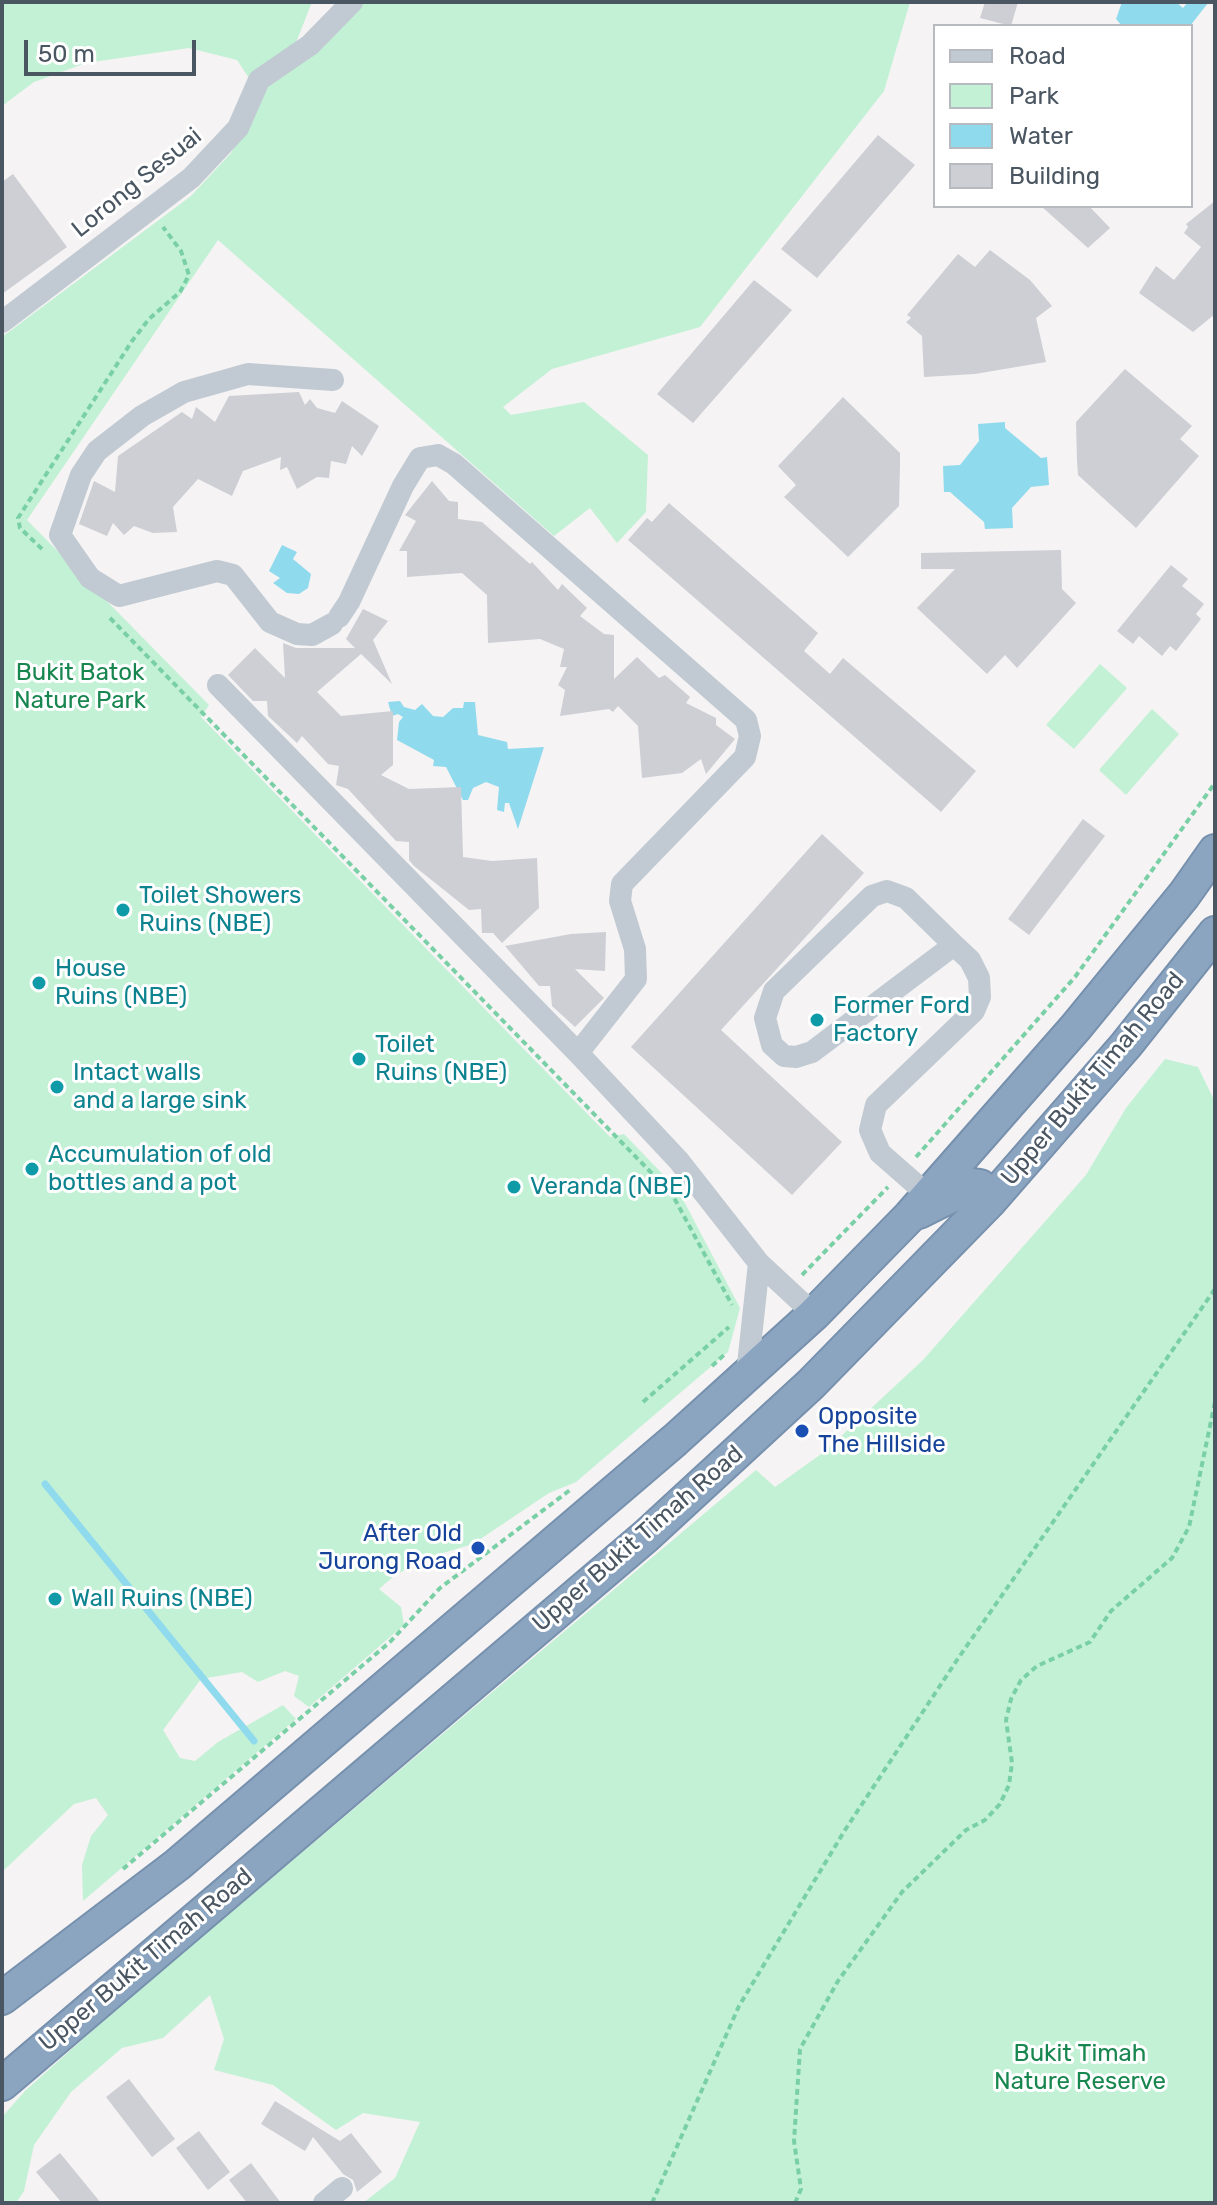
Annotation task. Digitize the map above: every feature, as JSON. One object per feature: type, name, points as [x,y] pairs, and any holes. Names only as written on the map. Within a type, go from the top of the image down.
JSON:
[{"type":"highway","name":"Upper Bukit Timah Road","points":[[2,1998],[177,1865],[814,1314],[919,1205],[1076,1027],[1215,851]]},
{"type":"highway","points":[[1152,934],[1208,893],[1215,892]]},
{"type":"highway","name":"Upper Bukit Timah Road","points":[[2,2084],[693,1494],[822,1373],[990,1201],[1126,1045],[1215,933]]},
{"type":"highway","points":[[919,1205],[973,1185],[980,1186],[990,1201]]},
{"type":"highway","points":[[388,1685],[399,1696],[427,1708],[449,1701]]},
{"type":"street","name":"Lorong Sesuai","points":[[2,322],[191,178],[238,128],[259,80],[310,45],[352,2]]},
{"type":"street","points":[[333,380],[248,374],[184,392],[142,416],[97,451],[81,475],[60,535],[90,578],[119,596],[217,571],[233,575],[270,622],[297,634],[312,635],[335,620],[349,602],[403,486],[420,458],[438,455],[454,464],[746,720],[750,736],[745,757],[622,884],[620,901],[635,949],[636,979],[578,1053]]},
{"type":"street","points":[[218,685],[578,1053],[679,1161],[759,1263],[814,1314]]},
{"type":"street","points":[[919,1205],[902,1172],[880,1153],[870,1130],[876,1105],[974,1011],[980,997],[979,978],[970,960],[906,898],[887,891],[872,896],[774,991],[765,1018],[772,1045],[784,1056],[796,1057],[812,1052],[954,945]]},
{"type":"street","points":[[747,1374],[745,1323],[759,1263]]},
{"type":"path","points":[[42,550],[20,528],[18,518],[132,341],[149,319],[180,292],[189,275],[181,251],[147,211]]},
{"type":"path","points":[[108,616],[672,1194],[732,1306]]},
{"type":"path","points":[[788,1289],[902,1172],[1075,977],[1215,783]]},
{"type":"path","points":[[652,2203],[739,2006],[845,1830],[957,1660],[1215,1289]]},
{"type":"path","points":[[710,1369],[745,1323]]},
{"type":"path","points":[[643,1402],[745,1323]]},
{"type":"path","points":[[795,2203],[801,2189],[794,2141],[800,2049],[838,1981],[902,1892],[966,1830],[985,1820],[1000,1804],[1009,1785],[1012,1763],[1006,1720],[1011,1699],[1021,1680],[1037,1666],[1090,1642],[1111,1611],[1172,1558],[1189,1527],[1215,1402]]},
{"type":"path","points":[[112,1879],[390,1642],[440,1588],[576,1486]]},
{"type":"green space","name":"Bukit Batok Nature Park","points":[[2,2],[312,2],[284,73],[342,2],[910,2],[884,91],[700,327],[552,369],[503,407],[511,415],[584,402],[648,455],[646,512],[617,543],[590,508],[554,536],[218,240],[27,520],[209,705],[201,717],[610,1137],[624,1134],[678,1190],[740,1308],[728,1352],[576,1482],[549,1493],[473,1544],[426,1558],[394,1576],[379,1589],[401,1607],[404,1625],[309,1707],[294,1696],[299,1676],[285,1671],[258,1682],[242,1672],[201,1679],[163,1730],[180,1758],[195,1761],[218,1742],[283,1705],[296,1719],[83,1901],[82,1865],[91,1836],[108,1815],[96,1798],[74,1804],[2,1872],[2,337],[191,196],[231,153],[250,119],[251,81],[237,60],[189,48],[86,63],[34,82],[2,106]]},
{"type":"green space","points":[[1100,664],[1127,688],[1074,749],[1046,725]]},
{"type":"green space","points":[[1152,709],[1179,734],[1126,795],[1099,770]]},
{"type":"green space","name":"Bukit Timah Nature Reserve","points":[[1165,1059],[1198,1067],[1215,1102],[1215,2203],[363,2203],[395,2178],[420,2122],[363,2113],[336,2130],[273,2085],[214,2070],[224,2039],[210,1995],[163,2038],[122,2048],[71,2092],[34,2145],[24,2191],[16,2203],[2,2203],[2,2117],[25,2091],[122,2004],[756,1470],[775,1487],[824,1452],[923,1360],[1086,1175],[1126,1108]]},
{"type":"water","points":[[1122,2],[1176,2],[1183,8],[1188,2],[1208,3],[1192,24],[1120,24],[1116,19]]},
{"type":"water","points":[[1005,422],[1005,428],[1041,458],[1047,457],[1049,485],[1031,487],[1012,508],[1013,528],[985,529],[984,522],[950,492],[944,492],[943,466],[960,465],[979,441],[978,424]]},
{"type":"water","points":[[282,545],[297,552],[293,559],[311,574],[308,588],[299,594],[287,593],[273,583],[280,578],[269,571]]},
{"type":"water","points":[[400,701],[404,707],[415,710],[422,704],[433,716],[443,717],[453,708],[463,708],[464,702],[475,702],[478,735],[507,742],[508,749],[544,747],[518,829],[509,803],[505,803],[504,812],[497,810],[499,787],[486,782],[473,788],[468,800],[463,800],[446,767],[433,766],[434,760],[397,740],[399,722],[403,717],[398,714],[392,716],[388,702]]},
{"type":"building","points":[[985,2],[1018,2],[1012,24],[980,18]]},
{"type":"building","points":[[878,135],[915,165],[817,278],[781,249]]},
{"type":"building","points":[[13,174],[67,247],[2,294],[2,182]]},
{"type":"building","points":[[1215,201],[1215,314],[1193,332],[1139,293],[1156,266],[1174,280],[1201,247],[1184,233],[1188,227],[1186,224]]},
{"type":"building","points":[[1043,208],[1091,208],[1110,228],[1088,248]]},
{"type":"building","points":[[990,250],[1030,280],[1052,306],[1036,318],[1046,362],[975,374],[924,377],[922,336],[906,322],[911,318],[907,315],[958,254],[975,267]]},
{"type":"building","points":[[754,280],[792,310],[693,423],[657,394]]},
{"type":"building","points":[[1125,369],[1192,426],[1180,439],[1199,456],[1136,528],[1078,475],[1077,461],[1076,422]]},
{"type":"building","points":[[299,392],[305,405],[310,399],[317,408],[335,413],[342,401],[379,426],[362,456],[352,446],[346,464],[331,461],[329,478],[317,477],[297,489],[287,467],[280,470],[281,457],[243,471],[232,496],[198,479],[173,507],[177,532],[153,533],[134,526],[124,535],[113,523],[107,536],[79,524],[94,481],[115,492],[118,456],[182,412],[192,419],[196,407],[215,422],[229,396]]},
{"type":"building","points":[[843,397],[900,453],[899,506],[848,557],[784,497],[796,485],[778,466]]},
{"type":"building","points":[[432,481],[449,501],[458,502],[458,519],[482,522],[530,564],[532,562],[558,590],[562,584],[587,608],[580,616],[604,634],[614,635],[614,679],[637,657],[659,678],[665,675],[690,697],[686,703],[716,718],[716,725],[735,739],[706,774],[701,759],[682,773],[642,778],[638,726],[618,706],[613,712],[609,709],[560,716],[565,690],[558,685],[567,667],[560,667],[564,649],[540,639],[488,643],[487,595],[462,573],[407,577],[407,551],[399,551],[416,521],[405,515]]},
{"type":"building","points":[[669,503],[818,633],[804,651],[830,674],[843,658],[976,771],[941,812],[628,540],[647,518],[652,522]]},
{"type":"building","points":[[1061,550],[1062,589],[1076,603],[1017,668],[1005,655],[987,674],[917,608],[955,569],[921,569],[921,553]]},
{"type":"building","points":[[1171,565],[1188,579],[1182,586],[1204,604],[1196,614],[1201,619],[1176,651],[1170,646],[1162,656],[1139,636],[1133,644],[1117,631]]},
{"type":"building","points":[[363,609],[388,621],[373,640],[392,684],[361,654],[317,692],[341,716],[393,711],[393,765],[381,775],[409,789],[461,787],[463,857],[492,861],[537,858],[539,908],[502,943],[493,933],[482,933],[481,909],[469,910],[414,866],[409,860],[409,842],[396,841],[348,789],[336,785],[339,766],[328,764],[302,736],[297,743],[268,716],[267,701],[253,701],[228,675],[255,648],[285,678],[283,643],[296,648],[355,648],[346,639]]},
{"type":"building","points":[[1083,819],[1105,836],[1029,935],[1008,919]]},
{"type":"building","points":[[822,834],[864,873],[721,1030],[842,1142],[792,1195],[631,1047]]},
{"type":"building","points":[[606,932],[605,971],[575,969],[604,998],[575,1027],[552,1006],[550,986],[539,986],[505,946],[571,934]]},
{"type":"building","points":[[129,2079],[175,2139],[152,2157],[106,2097]]},
{"type":"building","points":[[275,2101],[340,2141],[351,2133],[382,2172],[357,2192],[353,2180],[343,2174],[313,2137],[305,2151],[261,2124]]},
{"type":"building","points":[[199,2131],[230,2172],[208,2190],[176,2148]]},
{"type":"building","points":[[60,2153],[101,2203],[62,2203],[36,2172]]},
{"type":"building","points":[[251,2163],[281,2203],[247,2203],[229,2180]]},
{"type":"waterway","points":[[45,1484],[254,1741]]},
{"type":"place","name":"Toilet Showers Ruins (NBE)","points":[[123,910]]},
{"type":"place","name":"House Ruins (NBE)","points":[[39,983]]},
{"type":"place","name":"Former Ford Factory","points":[[817,1020]]},
{"type":"place","name":"Toilet Ruins (NBE)","points":[[359,1059]]},
{"type":"place","name":"Intact walls and a large sink","points":[[57,1087]]},
{"type":"place","name":"Accumulation of old bottles and a pot","points":[[32,1169]]},
{"type":"place","name":"Veranda (NBE)","points":[[514,1187]]},
{"type":"place","name":"Opposite The Hillside","points":[[802,1431]]},
{"type":"place","name":"After Old Jurong Road","points":[[478,1548]]},
{"type":"place","name":"Wall Ruins (NBE)","points":[[55,1599]]}]
